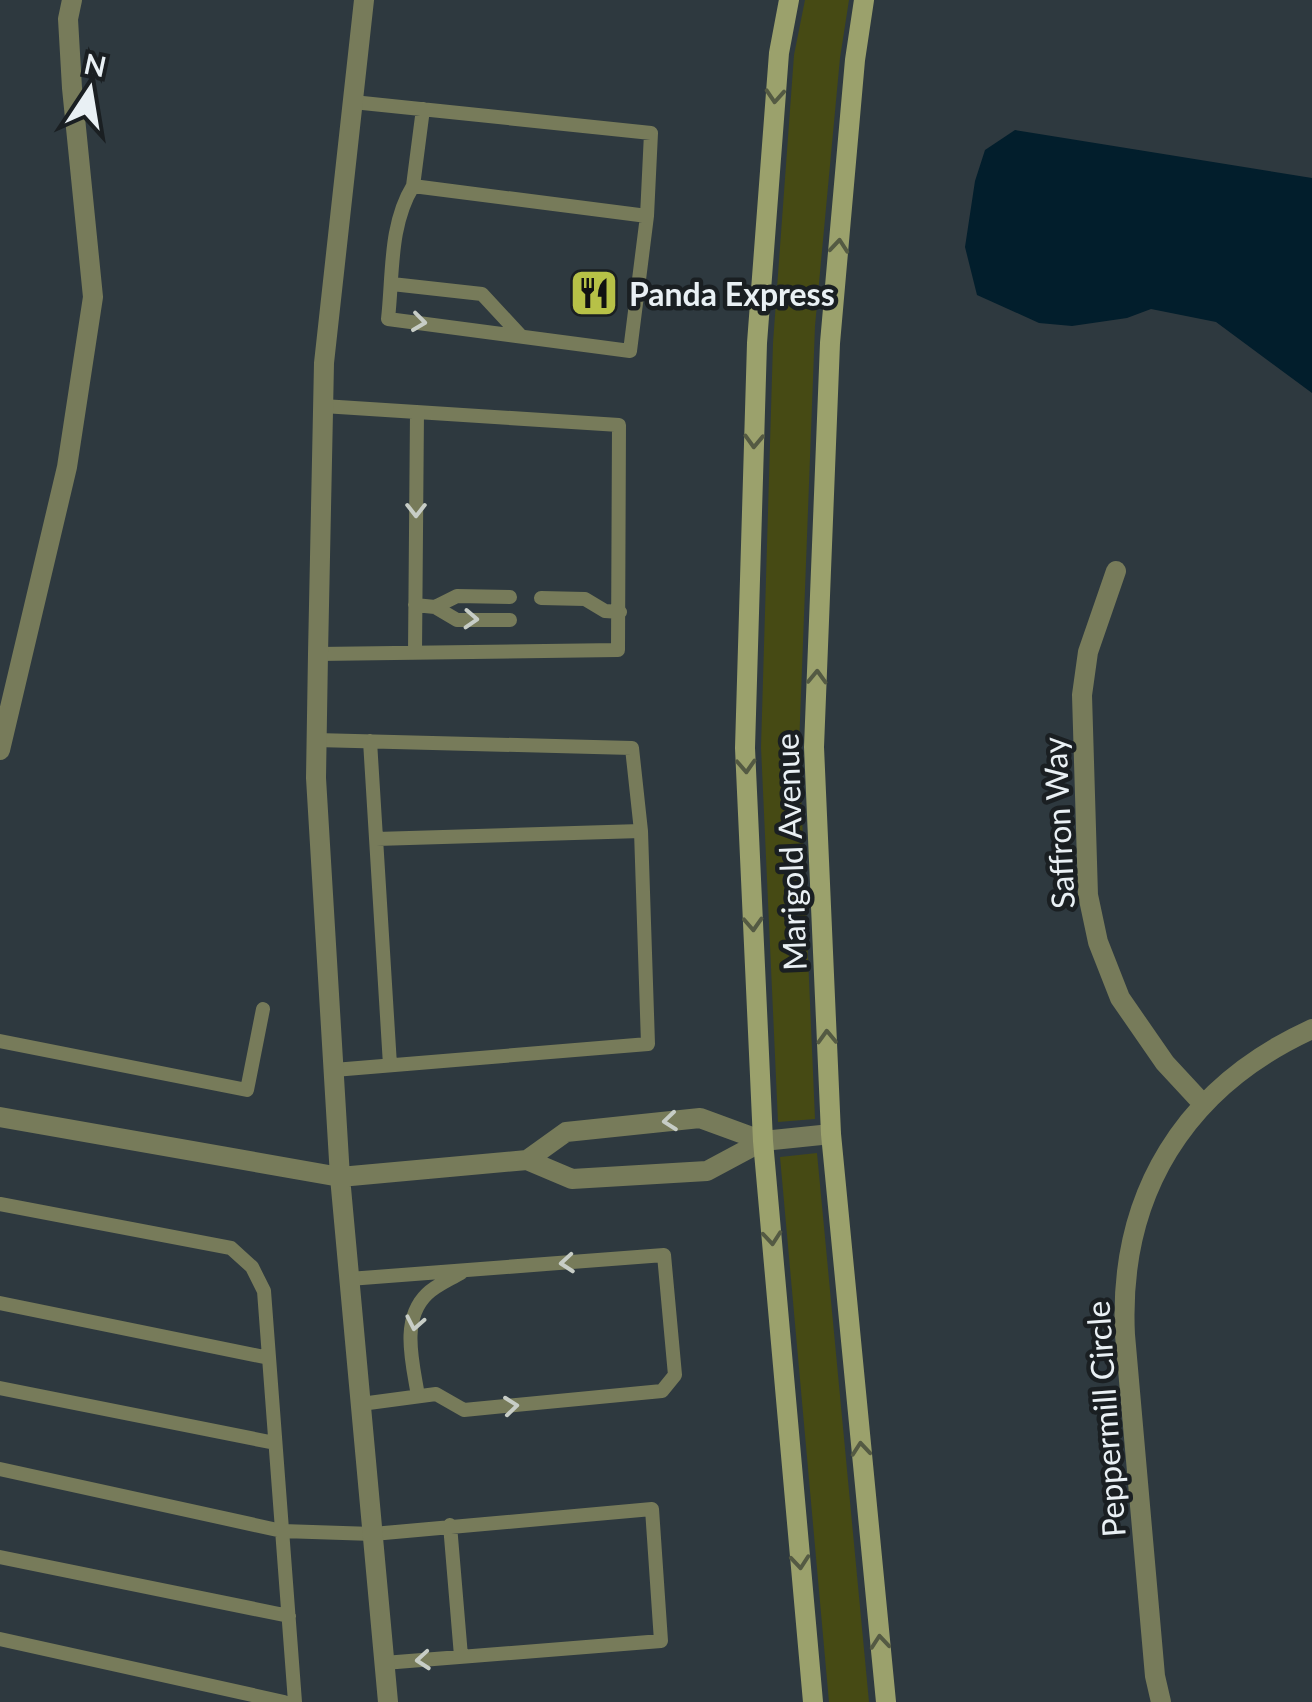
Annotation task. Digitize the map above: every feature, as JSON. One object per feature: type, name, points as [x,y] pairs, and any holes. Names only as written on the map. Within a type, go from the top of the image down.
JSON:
[{"type":"main road","name":"Marigold Avenue","points":[[788,0],[778,53],[757,344],[746,748],[763,1141],[813,1702]]},
{"type":"main road","name":"Marigold Avenue","points":[[864,0],[830,343],[814,747],[831,1134],[886,1702]]},
{"type":"street","points":[[0,750],[67,468],[93,297],[72,88],[68,19],[72,0]]},
{"type":"street","points":[[364,0],[324,363],[316,778],[340,1177],[388,1702]]},
{"type":"street","name":"Saffron Way","points":[[1116,571],[1088,652],[1082,694],[1088,895],[1098,942],[1120,998],[1164,1062],[1203,1104]]},
{"type":"street","name":"Peppermill Circle","points":[[1161,1702],[1128,1373],[1124,1287],[1132,1237],[1143,1203],[1172,1145],[1203,1104],[1257,1057],[1312,1029]]},
{"type":"street","points":[[0,1117],[340,1177],[528,1160],[572,1179],[707,1171],[763,1141],[831,1134]]},
{"type":"street","points":[[528,1160],[566,1132],[700,1118],[763,1141]]},
{"type":"lane","points":[[353,102],[423,109],[652,134],[630,351],[388,319],[395,240],[402,204],[413,186],[423,109]]},
{"type":"lane","points":[[413,186],[646,216]]},
{"type":"lane","points":[[392,284],[482,294],[520,335]]},
{"type":"lane","points":[[318,654],[618,650],[620,612],[619,425],[323,406]]},
{"type":"lane","points":[[415,652],[417,412]]},
{"type":"lane","points":[[415,606],[435,606],[457,596],[510,598]]},
{"type":"lane","points":[[541,598],[585,598],[605,611],[620,612]]},
{"type":"lane","points":[[435,606],[457,620],[510,620]]},
{"type":"lane","points":[[316,740],[632,748],[641,831],[648,1044],[334,1070]]},
{"type":"lane","points":[[370,741],[390,1065]]},
{"type":"lane","points":[[376,839],[641,831]]},
{"type":"lane","points":[[0,1041],[246,1090],[263,1009]]},
{"type":"lane","points":[[0,1204],[230,1248],[252,1267],[264,1291],[295,1702]]},
{"type":"lane","points":[[350,1279],[664,1254],[674,1375],[662,1390],[464,1410],[436,1394],[361,1404]]},
{"type":"lane","points":[[418,1396],[411,1350],[412,1314],[428,1293],[463,1271]]},
{"type":"lane","points":[[0,1303],[269,1358]]},
{"type":"lane","points":[[0,1388],[275,1443]]},
{"type":"lane","points":[[0,1468],[282,1530],[373,1534],[652,1509],[661,1641],[384,1663]]},
{"type":"lane","points":[[450,1525],[461,1656]]},
{"type":"lane","points":[[0,1556],[289,1616]]},
{"type":"lane","points":[[0,1639],[284,1702]]},
{"type":"green space","points":[[805,0],[849,0],[815,326],[799,747],[815,1119],[778,1122],[761,747],[773,343],[794,55]]},
{"type":"green space","points":[[817,1153],[869,1702],[829,1702],[780,1157]]},
{"type":"water","points":[[1015,130],[1312,178],[1312,393],[1216,322],[1151,309],[1127,318],[1072,326],[1039,323],[977,295],[965,247],[975,181],[985,150]]},
{"type":"place","name":"Panda Express","points":[[594,293]]}]
